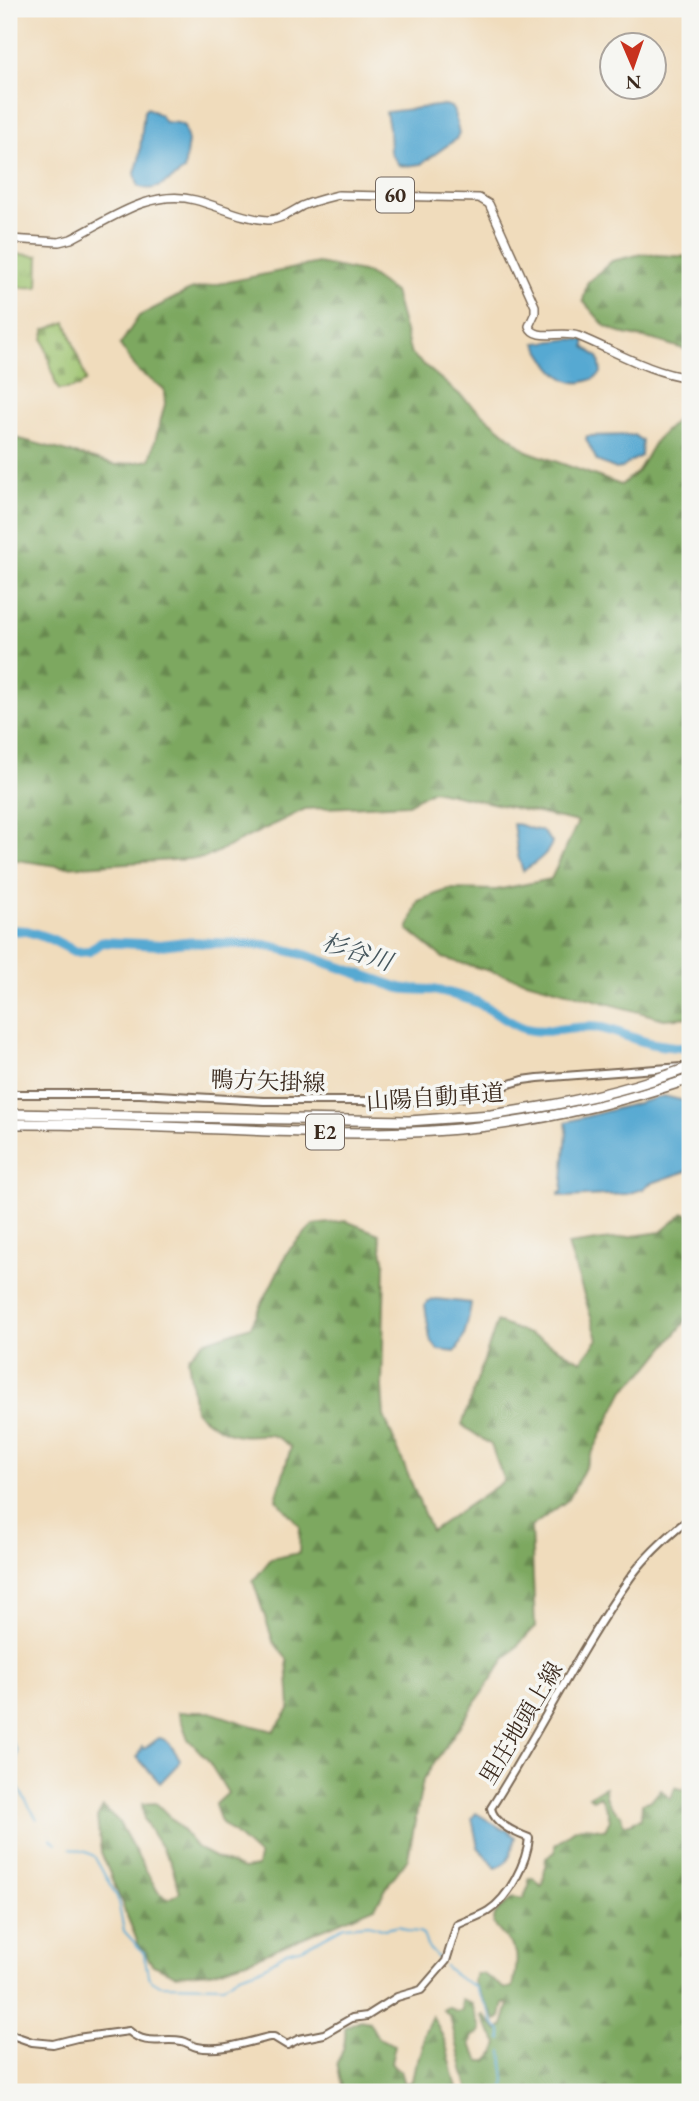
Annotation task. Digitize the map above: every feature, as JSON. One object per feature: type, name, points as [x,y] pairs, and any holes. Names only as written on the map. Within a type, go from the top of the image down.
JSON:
[{"type":"highway","name":"山陽自動車道","points":[[83,1119],[204,1129],[409,1132],[447,1130],[537,1113],[690,1068]]},
{"type":"highway","name":"山陽自動車道","points":[[9,1114],[46,1119],[409,1121],[578,1111],[690,1079]]},
{"type":"highway","name":"山陽自動車道","points":[[9,1124],[46,1119]]},
{"type":"main road","name":"60","points":[[9,239],[48,242],[71,239],[142,203],[182,197],[270,220],[322,198],[338,195],[479,198],[489,204],[535,306],[536,313],[529,326],[531,332],[537,335],[574,335],[652,369],[690,378]]},
{"type":"main road","name":"鴨方矢掛線","points":[[9,1094],[139,1094],[284,1102],[429,1101],[466,1097],[523,1080],[690,1068]]},
{"type":"main road","name":"里庄地頭上線","points":[[9,2034],[32,2042],[53,2044],[129,2031],[152,2042],[182,2040],[200,2048],[269,2037],[287,2045],[299,2039],[324,2034],[352,2018],[367,2016],[397,1997],[421,1990],[443,1965],[457,1925],[496,1905],[512,1884],[527,1853],[529,1838],[515,1834],[493,1816],[491,1808],[600,1624],[631,1577],[665,1539],[690,1518]]},
{"type":"green space","points":[[9,253],[39,256],[38,287],[9,288]]},
{"type":"green space","points":[[642,254],[690,257],[690,351],[620,333],[605,326],[583,301],[587,283],[612,261]]},
{"type":"green space","points":[[318,263],[367,273],[394,292],[411,354],[527,451],[621,485],[638,471],[656,440],[685,412],[690,412],[687,531],[690,537],[690,1017],[664,1019],[443,958],[408,930],[418,901],[449,889],[496,890],[551,879],[578,822],[433,790],[408,804],[305,809],[205,858],[65,867],[9,859],[9,436],[116,465],[150,460],[165,404],[164,389],[138,371],[120,345],[139,316],[190,290]]},
{"type":"green space","points":[[66,322],[86,380],[79,387],[59,390],[43,338],[44,330]]},
{"type":"green space","points":[[684,1213],[690,1214],[690,1316],[648,1368],[624,1390],[569,1499],[531,1527],[535,1627],[505,1659],[423,1780],[408,1858],[375,1907],[250,1960],[211,1972],[175,1975],[153,1965],[138,1943],[101,1852],[97,1818],[103,1807],[118,1821],[158,1892],[168,1899],[180,1892],[171,1863],[144,1820],[142,1804],[156,1803],[197,1848],[243,1869],[257,1867],[259,1856],[221,1822],[215,1805],[228,1793],[207,1759],[188,1739],[178,1712],[210,1712],[274,1731],[290,1708],[287,1659],[273,1641],[253,1581],[271,1559],[299,1553],[300,1526],[276,1499],[291,1447],[270,1435],[248,1436],[226,1432],[195,1411],[188,1358],[203,1342],[251,1326],[288,1251],[313,1225],[346,1221],[379,1234],[385,1264],[382,1387],[384,1416],[431,1531],[504,1481],[491,1445],[462,1425],[497,1322],[539,1338],[581,1361],[598,1339],[568,1245],[661,1232]]},
{"type":"green space","points":[[690,1781],[690,2092],[469,2092],[450,2017],[443,2010],[448,2007],[456,2012],[462,2011],[461,2000],[472,2004],[480,2028],[470,2045],[480,2061],[487,2061],[495,2053],[498,2043],[482,2016],[498,2031],[503,2026],[509,2004],[504,2002],[501,2017],[496,2021],[473,1982],[476,1974],[483,1974],[505,1989],[513,1987],[516,1953],[495,1925],[495,1914],[514,1897],[523,1899],[529,1886],[529,1878],[534,1878],[541,1886],[543,1884],[546,1858],[555,1852],[555,1845],[569,1834],[582,1827],[605,1830],[610,1820],[608,1812],[600,1796],[593,1800],[589,1796],[605,1787],[609,1803],[621,1815],[623,1824],[631,1824],[641,1819],[642,1803],[650,1801],[661,1790],[671,1799],[675,1787],[684,1790]]},
{"type":"green space","points":[[432,2016],[446,2044],[458,2092],[347,2092],[342,2088],[337,2062],[344,2045],[345,2027],[360,2020],[369,2022],[378,2038],[395,2045],[391,2063],[401,2071],[405,2084],[412,2081],[415,2065],[422,2051],[424,2033]]},
{"type":"water","points":[[445,105],[451,107],[454,112],[459,133],[456,139],[421,164],[399,165],[390,152],[386,112]]},
{"type":"water","points":[[147,108],[160,115],[165,122],[184,126],[188,141],[184,171],[150,189],[138,186],[135,173],[144,111]]},
{"type":"water","points":[[585,340],[585,347],[599,358],[601,373],[596,377],[587,381],[570,381],[556,372],[536,343]]},
{"type":"water","points":[[634,435],[642,441],[641,456],[616,469],[597,461],[586,439],[587,436]]},
{"type":"water","points":[[513,824],[541,830],[552,842],[544,855],[523,871],[518,856]]},
{"type":"water","points":[[664,1096],[685,1101],[688,1109],[692,1136],[687,1171],[627,1194],[566,1197],[559,1195],[562,1192],[566,1122]]},
{"type":"water","points":[[436,1299],[471,1303],[464,1335],[455,1352],[438,1350],[430,1339],[425,1305]]},
{"type":"water","points":[[159,1738],[168,1743],[180,1759],[160,1783],[137,1757],[142,1747],[144,1749]]},
{"type":"water","points":[[476,1813],[515,1837],[512,1851],[501,1866],[496,1868],[478,1847],[472,1818]]},
{"type":"waterway","name":"杉谷川","points":[[9,930],[27,931],[51,939],[76,952],[90,951],[101,942],[266,945],[302,954],[400,988],[433,990],[465,998],[526,1029],[545,1031],[601,1028],[654,1044],[690,1048]]},
{"type":"waterway","points":[[9,1737],[17,1751],[14,1781],[37,1819]]},
{"type":"waterway","points":[[51,1839],[56,1844]]},
{"type":"waterway","points":[[71,1848],[94,1856],[117,1897],[124,1931],[144,1953],[148,1975],[160,1985],[223,1986],[240,1975],[264,1967],[286,1952],[303,1948],[344,1926],[369,1924],[385,1929],[399,1926],[419,1932],[441,1962]]},
{"type":"waterway","points":[[445,1966],[457,1977],[475,1987],[494,2024],[501,2031],[501,2039]]},
{"type":"waterway","points":[[502,2052],[505,2081],[502,2092]]}]
